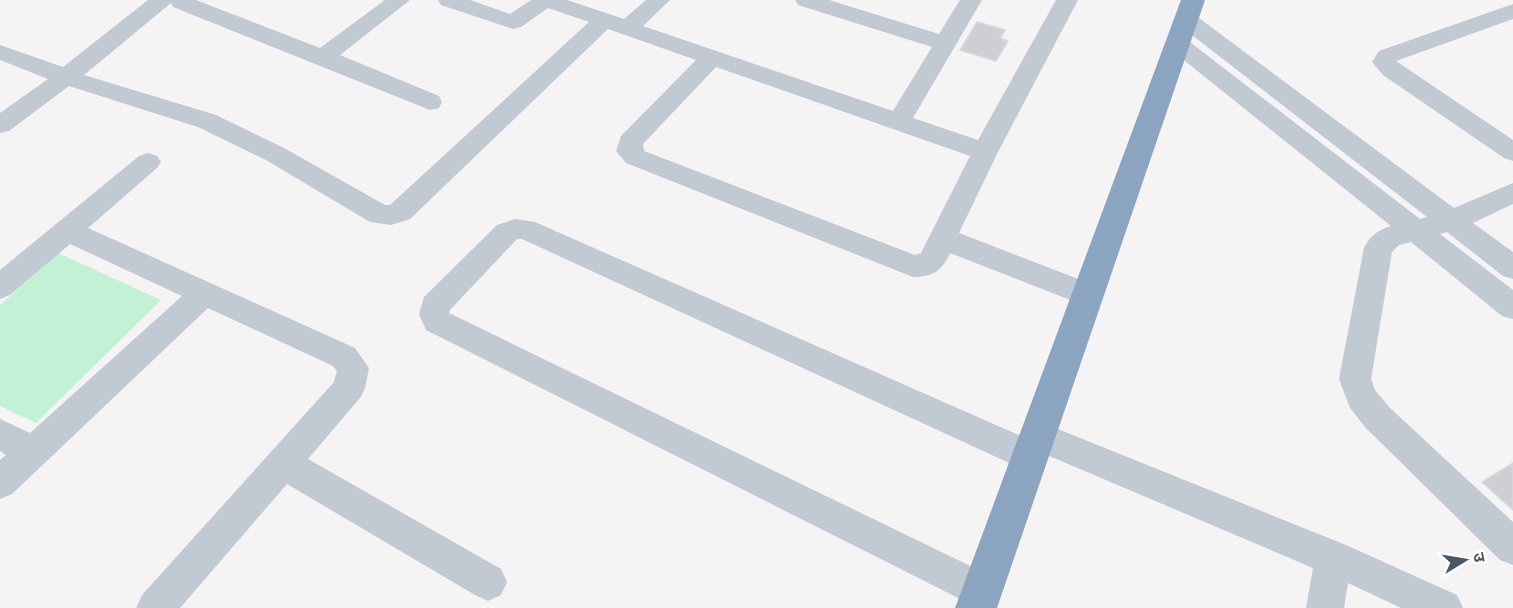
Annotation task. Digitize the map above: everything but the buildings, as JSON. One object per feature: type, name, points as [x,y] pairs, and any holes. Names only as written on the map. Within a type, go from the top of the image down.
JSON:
[{"type":"highway","points":[[979,600],[1186,21]]},
{"type":"street","points":[[323,57],[399,0]]},
{"type":"street","points":[[449,0],[507,22],[518,20],[545,2],[572,5],[615,25],[710,59],[985,152]]},
{"type":"street","points":[[0,52],[66,77],[207,121],[275,154],[380,215],[391,215],[400,212],[615,25],[659,0]]},
{"type":"street","points":[[806,0],[944,44]]},
{"type":"street","points":[[898,123],[971,0]]},
{"type":"street","points":[[710,59],[630,142],[629,151],[635,157],[913,266],[924,266],[932,261],[985,152],[1067,0]]},
{"type":"street","points":[[0,125],[171,1],[323,57],[430,102]]},
{"type":"street","points":[[1513,11],[1387,56],[1384,62],[1391,70],[1513,152]]},
{"type":"street","points":[[1186,21],[1513,268]]},
{"type":"street","points":[[1186,21],[1414,229],[1513,307]]},
{"type":"street","points":[[0,286],[148,162]]},
{"type":"street","points":[[1513,193],[1451,221],[1390,237],[1378,248],[1355,379],[1362,398],[1377,417],[1513,547]]},
{"type":"street","points":[[979,600],[438,321],[434,314],[435,306],[507,232],[525,229],[1034,446],[1333,558],[1444,608]]},
{"type":"street","points":[[66,230],[344,357],[353,368],[349,388],[155,608]]},
{"type":"street","points":[[942,238],[1088,295]]},
{"type":"street","points":[[0,483],[205,293]]},
{"type":"street","points":[[0,434],[33,452]]},
{"type":"street","points":[[283,463],[488,582]]},
{"type":"street","points":[[1325,608],[1333,558]]},
{"type":"green space","points":[[58,253],[161,300],[36,423],[0,406],[0,305]]}]
